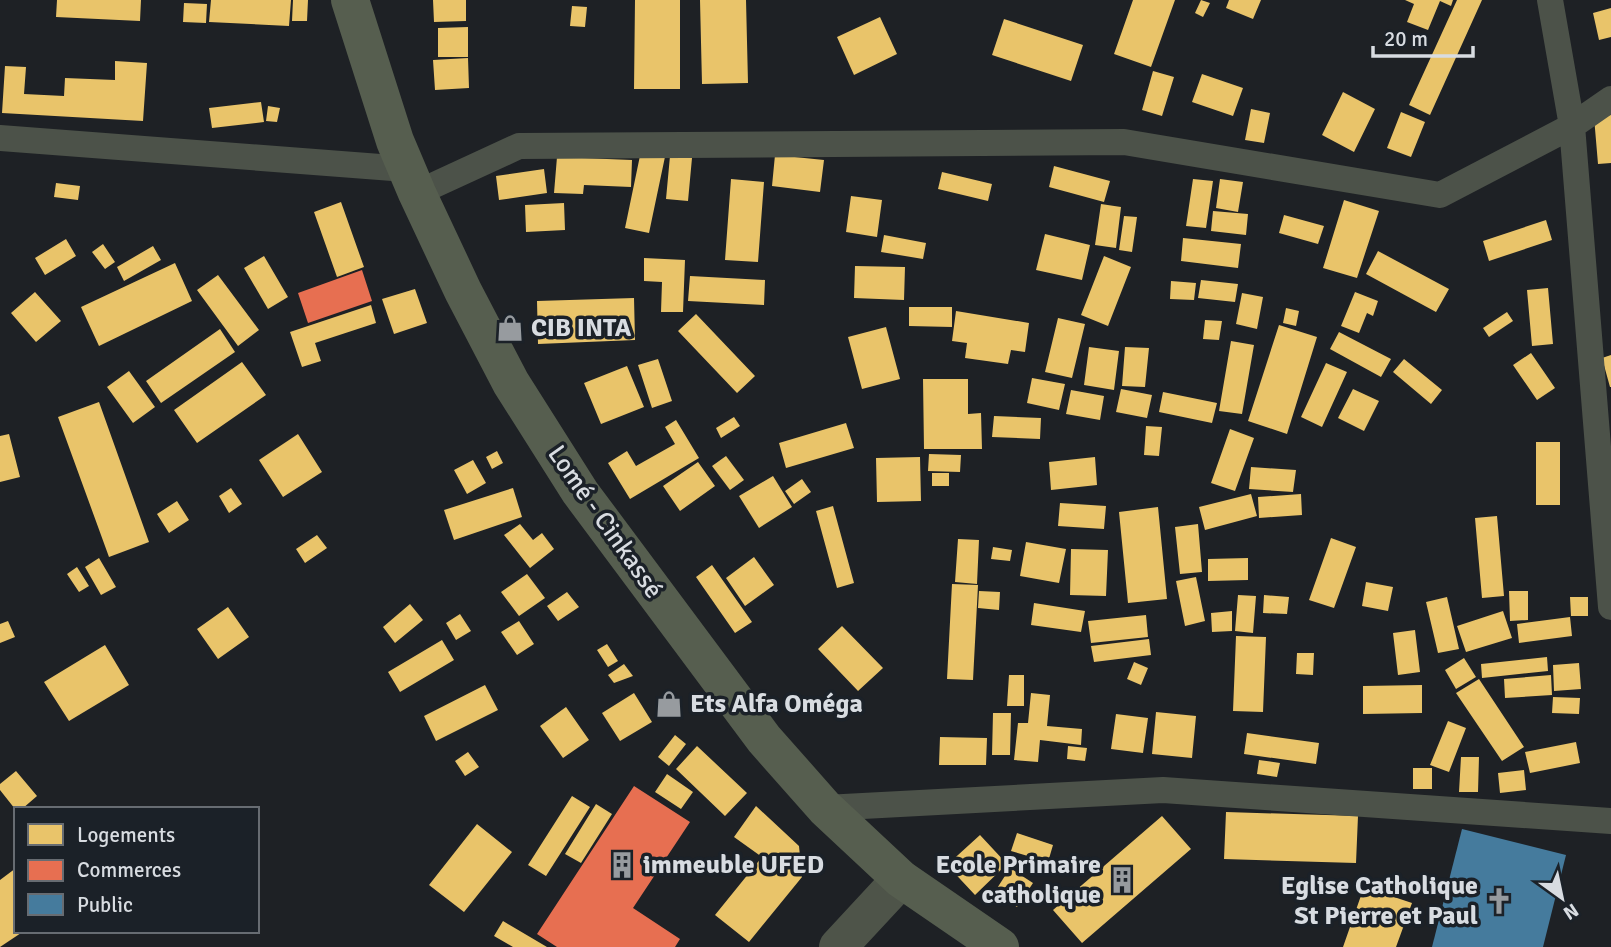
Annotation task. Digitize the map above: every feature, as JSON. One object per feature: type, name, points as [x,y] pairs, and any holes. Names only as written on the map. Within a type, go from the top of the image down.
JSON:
[{"type":"highway","name":"Lomé - Cinkassé","points":[[350,0],[395,141],[463,291],[511,383],[580,492],[764,739],[825,808],[901,879],[1000,947]]},
{"type":"main road","points":[[838,947],[901,879]]},
{"type":"street","points":[[1550,0],[1572,126],[1611,607]]},
{"type":"street","points":[[0,138],[412,181],[519,146],[1124,142],[1440,195],[1572,126],[1611,99]]},
{"type":"street","points":[[825,808],[1163,790],[1611,821]]},
{"type":"building: Logements","points":[[57,0],[141,0],[140,21],[56,17]]},
{"type":"building: Logements","points":[[211,0],[291,0],[289,26],[209,22]]},
{"type":"building: Logements","points":[[293,0],[308,0],[307,21],[292,21]]},
{"type":"building: Logements","points":[[433,0],[466,0],[466,21],[434,22]]},
{"type":"building: Logements","points":[[635,0],[680,0],[680,89],[634,89]]},
{"type":"building: Logements","points":[[700,0],[746,0],[748,83],[702,84]]},
{"type":"building: Logements","points":[[1133,0],[1175,0],[1151,67],[1114,54]]},
{"type":"building: Logements","points":[[1201,0],[1210,3],[1203,17],[1195,13]]},
{"type":"building: Logements","points":[[1229,0],[1261,0],[1253,19],[1226,8]]},
{"type":"building: Logements","points":[[1405,0],[1453,0],[1451,6],[1440,1],[1428,30],[1407,22],[1414,4]]},
{"type":"building: Logements","points":[[1457,0],[1482,0],[1430,115],[1409,105]]},
{"type":"building: Logements","points":[[184,3],[207,4],[206,23],[183,22]]},
{"type":"building: Logements","points":[[572,6],[587,7],[585,27],[570,26]]},
{"type":"building: Logements","points":[[1611,8],[1611,37],[1599,40],[1593,13]]},
{"type":"building: Logements","points":[[880,17],[897,54],[854,75],[837,37]]},
{"type":"building: Logements","points":[[1004,19],[1083,45],[1071,81],[992,55]]},
{"type":"building: Logements","points":[[468,27],[468,57],[438,57],[438,28]]},
{"type":"building: Logements","points":[[468,58],[469,88],[435,90],[433,60]]},
{"type":"building: Logements","points":[[115,61],[147,63],[143,121],[2,113],[5,66],[26,67],[24,94],[64,96],[65,78],[115,80]]},
{"type":"building: Logements","points":[[1153,71],[1174,77],[1162,116],[1142,110]]},
{"type":"building: Logements","points":[[1202,74],[1243,88],[1233,116],[1192,102]]},
{"type":"building: Logements","points":[[1343,92],[1375,109],[1354,152],[1322,135]]},
{"type":"building: Logements","points":[[261,102],[264,122],[212,128],[209,108]]},
{"type":"building: Logements","points":[[268,106],[280,108],[277,122],[266,121]]},
{"type":"building: Logements","points":[[1251,109],[1270,113],[1264,143],[1245,140]]},
{"type":"building: Logements","points":[[1401,112],[1425,122],[1411,157],[1387,148]]},
{"type":"building: Logements","points":[[1611,115],[1611,163],[1598,164],[1594,117]]},
{"type":"building: Logements","points":[[642,146],[666,152],[649,233],[625,228]]},
{"type":"building: Logements","points":[[775,155],[824,160],[820,192],[772,186]]},
{"type":"building: Logements","points":[[670,156],[692,158],[688,201],[666,199]]},
{"type":"building: Logements","points":[[557,157],[632,160],[631,187],[584,185],[583,194],[554,193]]},
{"type":"building: Logements","points":[[1054,166],[1110,181],[1104,202],[1049,187]]},
{"type":"building: Logements","points":[[544,169],[547,193],[499,200],[496,176]]},
{"type":"building: Logements","points":[[942,172],[992,184],[988,201],[938,189]]},
{"type":"building: Logements","points":[[731,179],[764,182],[758,262],[725,260]]},
{"type":"building: Logements","points":[[1193,179],[1213,181],[1206,228],[1186,226]]},
{"type":"building: Logements","points":[[1220,179],[1243,182],[1238,212],[1216,208]]},
{"type":"building: Logements","points":[[56,183],[80,186],[78,200],[54,197]]},
{"type":"building: Logements","points":[[851,196],[882,200],[877,237],[846,232]]},
{"type":"building: Logements","points":[[1344,200],[1379,211],[1357,278],[1323,268]]},
{"type":"building: Logements","points":[[341,202],[364,267],[337,277],[314,212]]},
{"type":"building: Logements","points":[[564,203],[565,230],[526,232],[525,205]]},
{"type":"building: Logements","points":[[1101,204],[1121,207],[1116,248],[1095,245]]},
{"type":"building: Logements","points":[[1213,211],[1248,214],[1246,235],[1211,231]]},
{"type":"building: Logements","points":[[1284,215],[1324,226],[1318,244],[1279,233]]},
{"type":"building: Logements","points":[[1124,216],[1137,217],[1132,252],[1119,250]]},
{"type":"building: Logements","points":[[1546,220],[1552,240],[1489,261],[1483,241]]},
{"type":"building: Logements","points":[[1045,234],[1090,245],[1082,280],[1036,270]]},
{"type":"building: Logements","points":[[884,235],[926,243],[923,259],[881,252]]},
{"type":"building: Logements","points":[[1183,238],[1241,244],[1238,268],[1181,261]]},
{"type":"building: Logements","points":[[66,239],[76,256],[45,275],[35,258]]},
{"type":"building: Logements","points":[[103,244],[115,262],[105,269],[92,252]]},
{"type":"building: Logements","points":[[153,246],[161,260],[124,281],[117,267]]},
{"type":"building: Logements","points":[[1378,251],[1449,289],[1436,312],[1366,274]]},
{"type":"building: Logements","points":[[264,256],[288,297],[268,309],[244,268]]},
{"type":"building: Logements","points":[[1104,256],[1131,267],[1108,326],[1081,315]]},
{"type":"building: Logements","points":[[644,258],[685,260],[683,312],[661,312],[662,282],[644,281]]},
{"type":"building: Logements","points":[[175,263],[192,301],[99,346],[81,307]]},
{"type":"building: Logements","points":[[855,266],[905,267],[904,300],[854,298]]},
{"type":"building: Logements","points":[[218,275],[259,330],[238,346],[197,290]]},
{"type":"building: Logements","points":[[690,276],[765,280],[764,305],[688,301]]},
{"type":"building: Logements","points":[[1201,280],[1238,284],[1235,302],[1198,298]]},
{"type":"building: Logements","points":[[1171,281],[1196,283],[1194,300],[1170,299]]},
{"type":"building: Logements","points":[[1548,288],[1553,344],[1532,346],[1527,290]]},
{"type":"building: Logements","points":[[415,289],[427,323],[394,334],[382,299]]},
{"type":"building: Logements","points":[[35,292],[61,321],[36,342],[11,313]]},
{"type":"building: Logements","points":[[1355,292],[1378,301],[1373,316],[1367,313],[1359,333],[1341,326]]},
{"type":"building: Logements","points":[[1242,293],[1263,297],[1257,329],[1236,324]]},
{"type":"building: Logements","points":[[634,298],[635,340],[538,344],[537,301]]},
{"type":"building: Logements","points":[[371,305],[376,323],[315,343],[321,361],[302,367],[290,332]]},
{"type":"building: Logements","points":[[909,307],[952,307],[952,327],[909,326]]},
{"type":"building: Logements","points":[[1286,308],[1299,311],[1296,326],[1283,323]]},
{"type":"building: Logements","points":[[956,311],[1029,323],[1025,352],[1011,350],[1008,364],[965,358],[967,343],[952,341]]},
{"type":"building: Logements","points":[[1507,312],[1513,321],[1489,337],[1483,328]]},
{"type":"building: Logements","points":[[696,314],[755,376],[737,393],[678,331]]},
{"type":"building: Logements","points":[[1058,318],[1085,324],[1072,378],[1045,372]]},
{"type":"building: Logements","points":[[1205,320],[1222,321],[1219,340],[1203,339]]},
{"type":"building: Logements","points":[[1279,325],[1317,337],[1287,434],[1248,421]]},
{"type":"building: Logements","points":[[886,327],[900,379],[862,389],[848,337]]},
{"type":"building: Logements","points":[[220,329],[235,352],[161,403],[146,381]]},
{"type":"building: Logements","points":[[1339,332],[1391,359],[1381,377],[1330,349]]},
{"type":"building: Logements","points":[[1231,341],[1254,345],[1242,414],[1219,411]]},
{"type":"building: Logements","points":[[1089,347],[1119,351],[1114,390],[1084,385]]},
{"type":"building: Logements","points":[[1125,347],[1149,348],[1145,387],[1122,386]]},
{"type":"building: Logements","points":[[1531,353],[1555,388],[1537,400],[1513,365]]},
{"type":"building: Logements","points":[[1611,355],[1611,387],[1610,387],[1602,358]]},
{"type":"building: Logements","points":[[658,359],[672,401],[652,408],[638,365]]},
{"type":"building: Logements","points":[[1404,359],[1442,390],[1431,404],[1393,372]]},
{"type":"building: Logements","points":[[242,362],[266,395],[197,443],[174,410]]},
{"type":"building: Logements","points":[[1326,363],[1347,372],[1322,427],[1301,417]]},
{"type":"building: Logements","points":[[627,366],[644,407],[601,424],[584,383]]},
{"type":"building: Logements","points":[[129,371],[155,407],[133,423],[107,387]]},
{"type":"building: Logements","points":[[1032,378],[1065,384],[1059,410],[1027,403]]},
{"type":"building: Logements","points":[[923,379],[968,379],[968,414],[981,413],[982,449],[924,449]]},
{"type":"building: Logements","points":[[1121,389],[1152,395],[1147,418],[1116,412]]},
{"type":"building: Logements","points":[[1353,389],[1379,401],[1364,431],[1338,418]]},
{"type":"building: Logements","points":[[1071,390],[1104,396],[1100,420],[1066,414]]},
{"type":"building: Logements","points":[[1163,392],[1217,403],[1212,423],[1159,412]]},
{"type":"building: Logements","points":[[99,402],[149,542],[109,557],[58,417]]},
{"type":"building: Logements","points":[[994,416],[1041,418],[1040,439],[992,437]]},
{"type":"building: Logements","points":[[734,417],[740,426],[721,438],[716,428]]},
{"type":"building: Logements","points":[[676,420],[699,458],[630,499],[608,463],[627,451],[636,466],[675,444],[665,427]]},
{"type":"building: Logements","points":[[846,423],[854,448],[786,468],[779,443]]},
{"type":"building: Logements","points":[[1146,426],[1162,427],[1159,456],[1144,455]]},
{"type":"building: Logements","points":[[1230,429],[1254,438],[1235,491],[1211,483]]},
{"type":"building: Logements","points":[[9,434],[20,477],[0,482],[0,436]]},
{"type":"building: Logements","points":[[298,434],[322,472],[283,497],[259,460]]},
{"type":"building: Logements","points":[[1536,442],[1560,442],[1560,505],[1536,505]]},
{"type":"building: Logements","points":[[497,451],[503,463],[492,469],[486,457]]},
{"type":"building: Logements","points":[[929,454],[961,455],[960,472],[928,471]]},
{"type":"building: Logements","points":[[726,456],[744,480],[730,490],[712,466]]},
{"type":"building: Logements","points":[[920,457],[921,501],[877,502],[876,458]]},
{"type":"building: Logements","points":[[1095,457],[1097,485],[1051,490],[1049,462]]},
{"type":"building: Logements","points":[[473,460],[486,483],[467,494],[454,470]]},
{"type":"building: Logements","points":[[698,462],[715,486],[680,511],[663,486]]},
{"type":"building: Logements","points":[[1251,467],[1296,470],[1293,492],[1249,489]]},
{"type":"building: Logements","points":[[932,473],[949,473],[949,486],[932,486]]},
{"type":"building: Logements","points":[[773,476],[792,507],[759,528],[739,496]]},
{"type":"building: Logements","points":[[802,479],[811,492],[794,504],[785,491]]},
{"type":"building: Logements","points":[[231,488],[242,504],[229,513],[219,496]]},
{"type":"building: Logements","points":[[513,488],[522,517],[454,540],[444,510]]},
{"type":"building: Logements","points":[[1251,494],[1257,516],[1205,530],[1199,507]]},
{"type":"building: Logements","points":[[1301,494],[1302,515],[1259,518],[1258,497]]},
{"type":"building: Logements","points":[[177,501],[189,520],[169,533],[157,514]]},
{"type":"building: Logements","points":[[1060,503],[1106,506],[1104,529],[1058,526]]},
{"type":"building: Logements","points":[[833,506],[854,583],[837,588],[816,511]]},
{"type":"building: Logements","points":[[1158,507],[1167,599],[1128,603],[1119,512]]},
{"type":"building: Logements","points":[[1497,516],[1504,596],[1482,598],[1475,518]]},
{"type":"building: Logements","points":[[520,524],[533,540],[542,533],[554,549],[530,568],[504,535]]},
{"type":"building: Logements","points":[[1198,524],[1202,572],[1180,574],[1175,527]]},
{"type":"building: Logements","points":[[317,535],[327,548],[305,563],[296,549]]},
{"type":"building: Logements","points":[[1331,538],[1356,547],[1334,608],[1309,600]]},
{"type":"building: Logements","points":[[958,539],[979,540],[977,584],[955,582]]},
{"type":"building: Logements","points":[[1026,542],[1066,549],[1059,583],[1020,576]]},
{"type":"building: Logements","points":[[993,547],[1012,550],[1010,561],[991,559]]},
{"type":"building: Logements","points":[[1071,549],[1108,550],[1106,596],[1070,595]]},
{"type":"building: Logements","points":[[754,557],[774,585],[745,606],[726,578]]},
{"type":"building: Logements","points":[[99,558],[116,587],[101,595],[85,567]]},
{"type":"building: Logements","points":[[1248,558],[1248,580],[1208,581],[1208,559]]},
{"type":"building: Logements","points":[[712,565],[752,622],[735,633],[696,577]]},
{"type":"building: Logements","points":[[77,567],[89,586],[79,592],[67,574]]},
{"type":"building: Logements","points":[[527,574],[545,598],[519,616],[501,592]]},
{"type":"building: Logements","points":[[1196,577],[1205,621],[1185,626],[1176,581]]},
{"type":"building: Logements","points":[[1366,582],[1393,587],[1388,611],[1362,606]]},
{"type":"building: Logements","points":[[952,584],[978,585],[973,680],[947,679]]},
{"type":"building: Logements","points":[[979,591],[1000,592],[999,610],[978,608]]},
{"type":"building: Logements","points":[[1509,591],[1528,591],[1528,620],[1510,621]]},
{"type":"building: Logements","points":[[567,592],[579,607],[558,621],[547,606]]},
{"type":"building: Logements","points":[[1238,595],[1256,596],[1253,633],[1235,631]]},
{"type":"building: Logements","points":[[1264,595],[1289,597],[1287,614],[1263,613]]},
{"type":"building: Logements","points":[[1447,597],[1459,649],[1438,653],[1426,602]]},
{"type":"building: Logements","points":[[1570,597],[1588,597],[1588,616],[1571,616]]},
{"type":"building: Logements","points":[[1034,603],[1085,611],[1081,632],[1031,625]]},
{"type":"building: Logements","points":[[410,604],[423,620],[395,643],[383,627]]},
{"type":"building: Logements","points":[[228,607],[249,637],[218,659],[197,629]]},
{"type":"building: Logements","points":[[1232,611],[1232,631],[1212,632],[1211,613]]},
{"type":"building: Logements","points":[[1503,611],[1512,638],[1466,652],[1457,626]]},
{"type":"building: Logements","points":[[460,614],[471,631],[456,640],[446,623]]},
{"type":"building: Logements","points":[[1146,615],[1148,637],[1091,643],[1088,621]]},
{"type":"building: Logements","points":[[1570,617],[1572,636],[1519,643],[1517,624]]},
{"type":"building: Logements","points":[[8,621],[15,637],[0,643],[0,624]]},
{"type":"building: Logements","points":[[519,621],[534,644],[517,655],[501,632]]},
{"type":"building: Logements","points":[[842,626],[883,668],[858,691],[818,649]]},
{"type":"building: Logements","points":[[1415,630],[1420,672],[1398,675],[1393,633]]},
{"type":"building: Logements","points":[[1236,636],[1266,637],[1263,712],[1233,711]]},
{"type":"building: Logements","points":[[1149,639],[1151,655],[1094,662],[1091,646]]},
{"type":"building: Logements","points":[[442,640],[454,660],[400,692],[388,672]]},
{"type":"building: Logements","points":[[607,644],[618,661],[608,667],[597,650]]},
{"type":"building: Logements","points":[[105,645],[129,685],[69,721],[44,682]]},
{"type":"building: Logements","points":[[1297,653],[1314,653],[1313,675],[1296,674]]},
{"type":"building: Logements","points":[[1547,657],[1548,671],[1482,678],[1481,664]]},
{"type":"building: Logements","points":[[1464,658],[1476,677],[1456,689],[1445,670]]},
{"type":"building: Logements","points":[[1134,662],[1148,668],[1141,685],[1127,679]]},
{"type":"building: Logements","points":[[1579,663],[1581,689],[1554,691],[1553,665]]},
{"type":"building: Logements","points":[[624,664],[633,676],[614,683],[608,675]]},
{"type":"building: Logements","points":[[1009,675],[1024,675],[1024,706],[1007,706]]},
{"type":"building: Logements","points":[[1551,675],[1552,695],[1505,698],[1504,679]]},
{"type":"building: Logements","points":[[1479,679],[1524,747],[1502,761],[1456,693]]},
{"type":"building: Logements","points":[[485,685],[498,710],[436,741],[424,716]]},
{"type":"building: Logements","points":[[1422,685],[1422,713],[1363,714],[1363,686]]},
{"type":"building: Logements","points":[[634,693],[652,722],[620,741],[602,713]]},
{"type":"building: Logements","points":[[1031,693],[1050,695],[1047,726],[1082,729],[1081,745],[1040,740],[1038,762],[1014,760],[1018,723],[1028,723]]},
{"type":"building: Logements","points":[[1553,697],[1580,698],[1579,714],[1552,713]]},
{"type":"building: Logements","points":[[566,707],[589,740],[563,758],[540,726]]},
{"type":"building: Logements","points":[[1156,712],[1196,716],[1192,758],[1152,754]]},
{"type":"building: Logements","points":[[993,713],[1011,713],[1010,755],[992,755]]},
{"type":"building: Logements","points":[[1116,714],[1148,718],[1143,753],[1111,749]]},
{"type":"building: Logements","points":[[1448,721],[1466,728],[1449,772],[1430,765]]},
{"type":"building: Logements","points":[[1247,733],[1319,743],[1316,764],[1244,754]]},
{"type":"building: Logements","points":[[675,735],[686,744],[669,766],[658,757]]},
{"type":"building: Logements","points":[[940,737],[987,738],[986,765],[939,765]]},
{"type":"building: Logements","points":[[1576,742],[1580,763],[1530,773],[1525,752]]},
{"type":"building: Logements","points":[[697,746],[747,793],[725,816],[676,769]]},
{"type":"building: Logements","points":[[1068,746],[1087,748],[1085,761],[1067,759]]},
{"type":"building: Logements","points":[[468,752],[479,767],[465,776],[455,761]]},
{"type":"building: Logements","points":[[1461,757],[1479,757],[1478,792],[1459,792]]},
{"type":"building: Logements","points":[[1259,760],[1280,763],[1277,777],[1257,774]]},
{"type":"building: Logements","points":[[1413,768],[1432,768],[1432,789],[1413,789]]},
{"type":"building: Logements","points":[[1524,770],[1526,790],[1500,793],[1498,773]]},
{"type":"building: Logements","points":[[16,771],[37,796],[24,807],[14,808],[0,790],[0,784]]},
{"type":"building: Logements","points":[[667,774],[693,792],[681,809],[655,792]]},
{"type":"building: Logements","points":[[572,796],[590,807],[546,876],[528,865]]},
{"type":"building: Logements","points":[[596,804],[612,814],[581,863],[565,854]]},
{"type":"building: Logements","points":[[756,806],[799,846],[802,877],[749,942],[715,915],[762,857],[734,837]]},
{"type":"building: Logements","points":[[1226,812],[1358,816],[1356,863],[1224,859]]},
{"type":"building: Logements","name":"Ecole Primaire catholique","points":[[1162,816],[1191,849],[1082,943],[1053,910]]},
{"type":"building: Logements","points":[[477,824],[512,852],[464,912],[429,885]]},
{"type":"building: Logements","points":[[1017,833],[1053,845],[1048,862],[1011,851]]},
{"type":"building: Logements","points":[[980,835],[1007,864],[975,895],[947,865]]},
{"type":"building: Logements","points":[[1010,868],[1033,883],[1017,907],[994,893]]},
{"type":"building: Logements","points":[[14,870],[14,933],[21,933],[0,947],[0,880]]},
{"type":"building: Logements","points":[[1364,887],[1412,903],[1396,947],[1343,947]]},
{"type":"building: Logements","points":[[503,921],[547,947],[513,947],[494,936]]},
{"type":"building: Commerces","points":[[362,270],[372,301],[308,323],[298,293]]},
{"type":"building: Commerces","name":"immeuble UFED","points":[[634,786],[690,822],[633,908],[680,939],[675,947],[557,947],[537,934]]},
{"type":"building: Public","name":"Eglise Catholique St Pierre et Paul","points":[[1462,829],[1566,855],[1543,947],[1432,947]]},
{"type":"place","name":"CIB INTA","points":[[510,328]]},
{"type":"place","name":"Ets Alfa Oméga","points":[[669,704]]},
{"type":"place","name":"immeuble UFED","points":[[622,865]]},
{"type":"place","name":"Ecole Primaire catholique","points":[[1122,880]]},
{"type":"place","name":"Eglise Catholique St Pierre et Paul","points":[[1499,901]]}]
